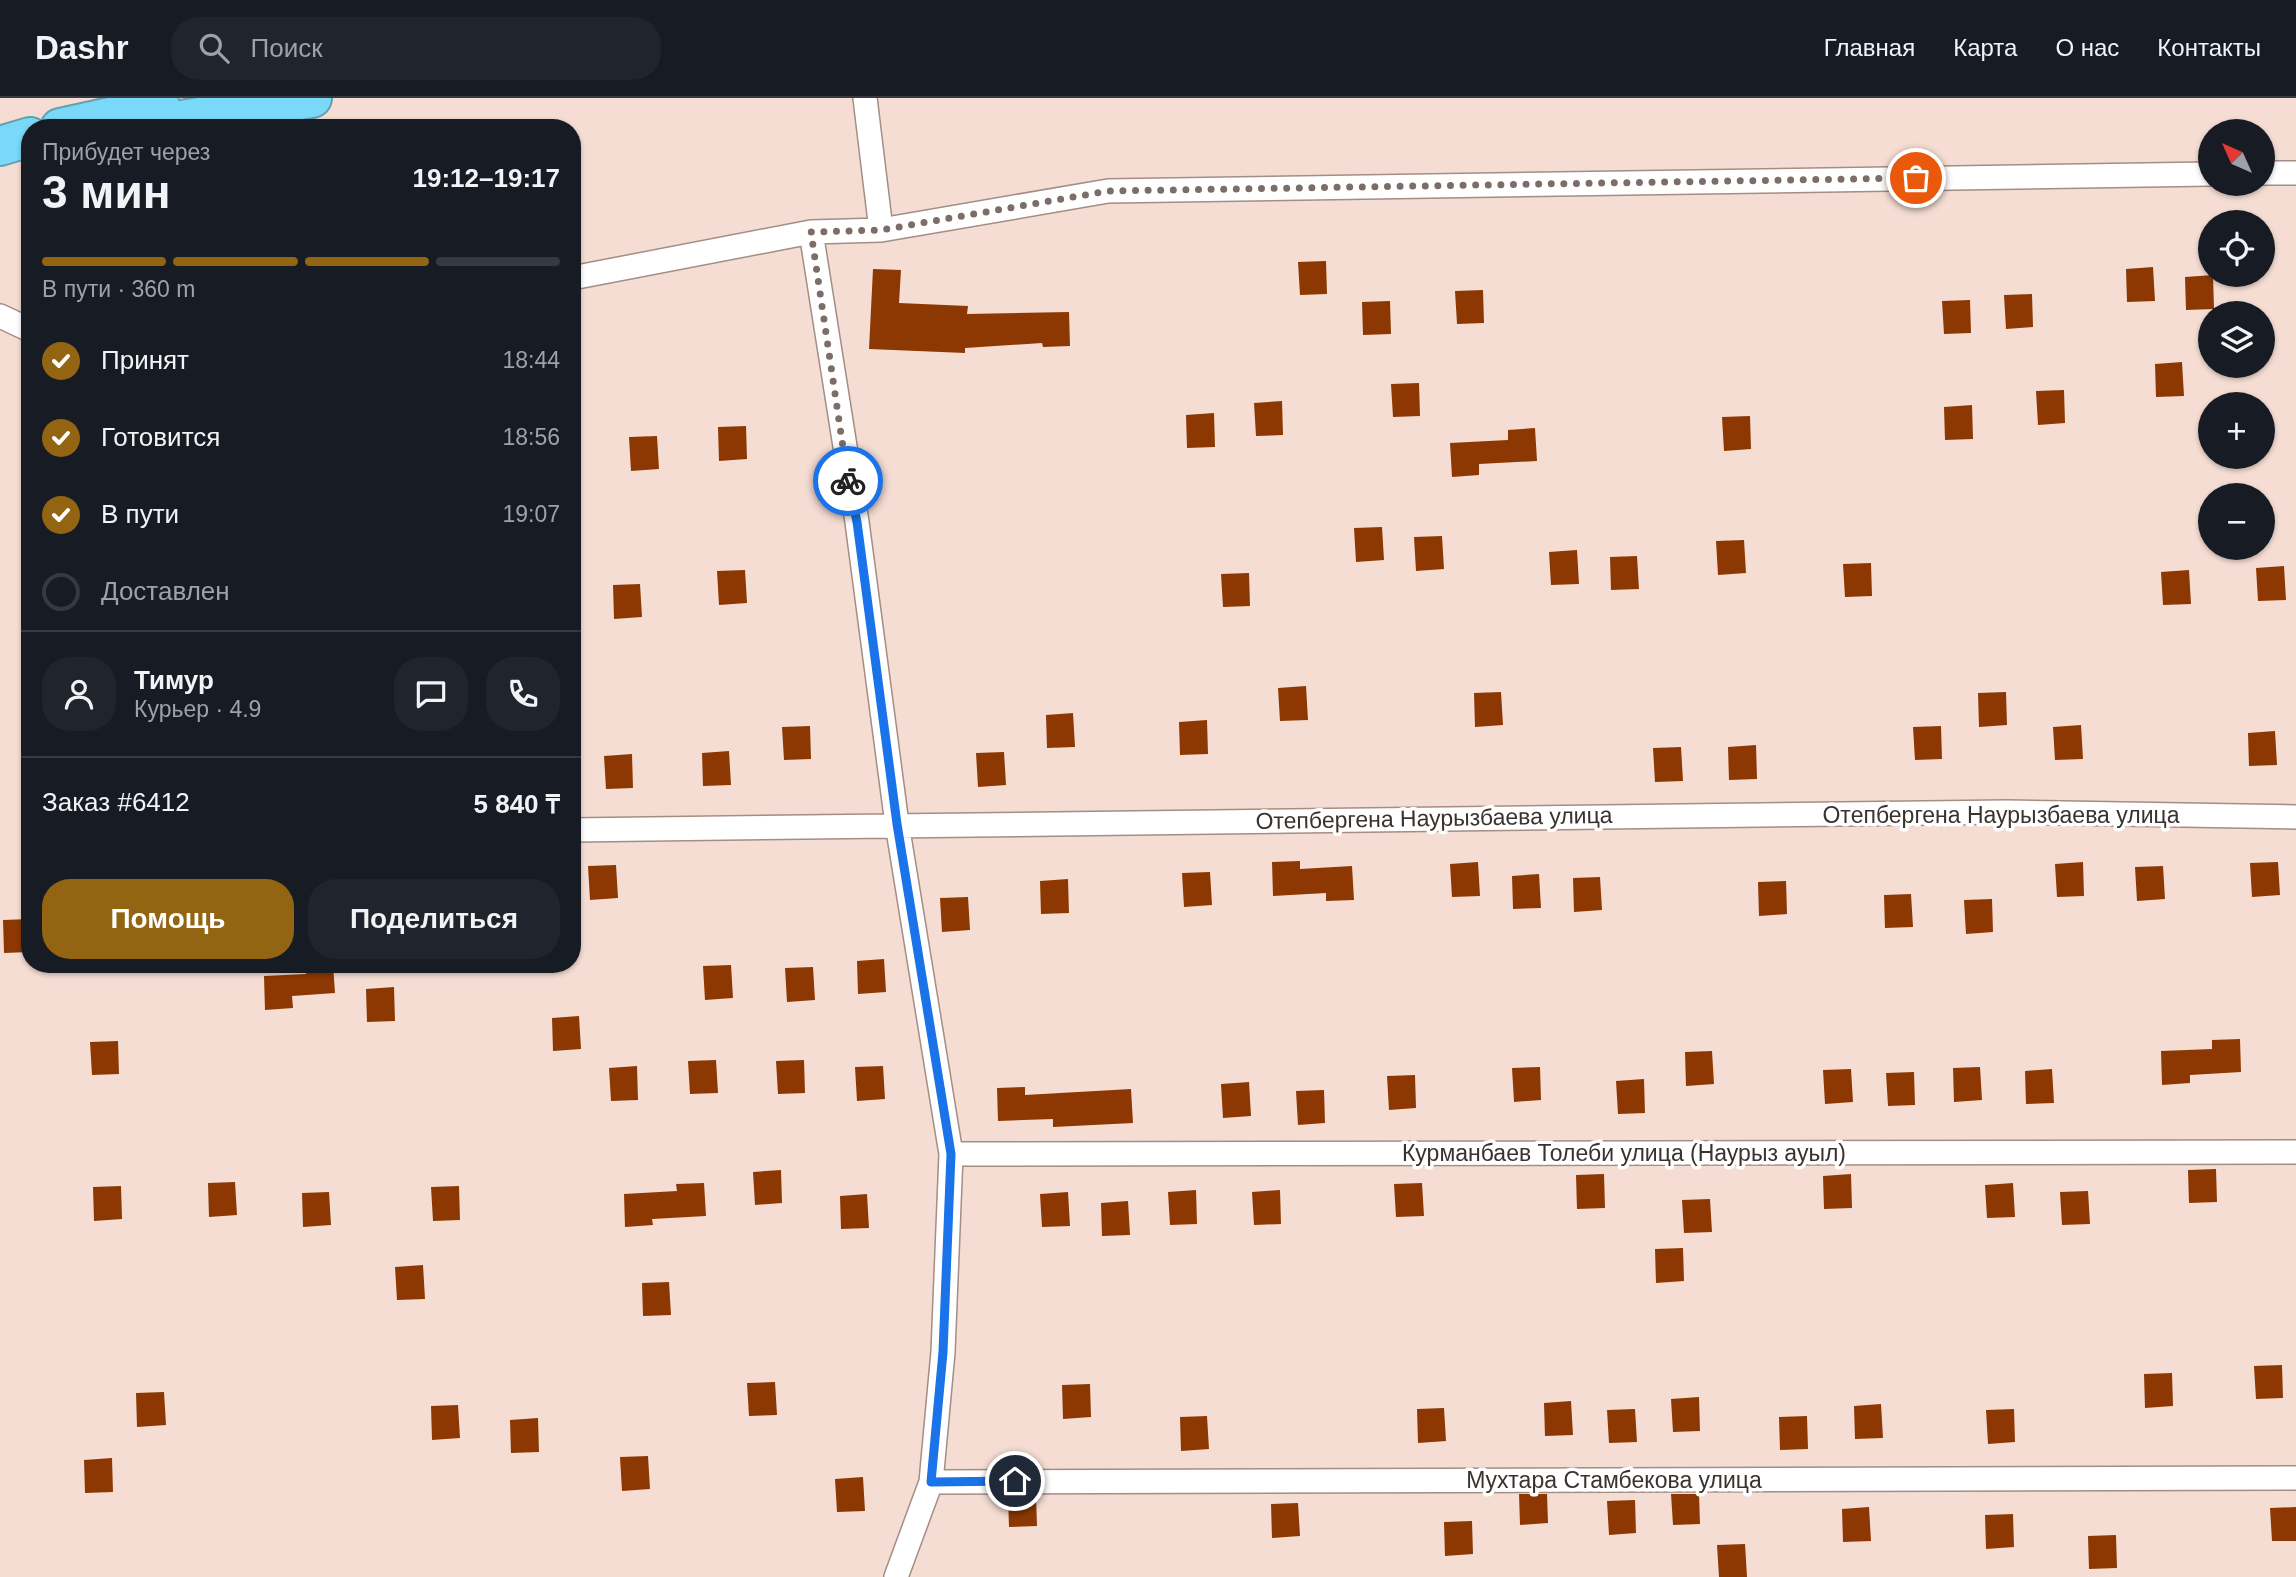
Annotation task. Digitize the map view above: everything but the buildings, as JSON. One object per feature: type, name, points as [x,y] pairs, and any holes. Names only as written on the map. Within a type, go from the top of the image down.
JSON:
[{"type":"highway","points":[[102,119],[200,98]]},
{"type":"highway","points":[[187,119],[312,98]]},
{"type":"highway","points":[[0,148],[21,140]]},
{"type":"highway","points":[[0,148],[21,146]]},
{"type":"street","points":[[865,98],[881,230]]},
{"type":"street","points":[[2275,173],[2296,173]]},
{"type":"street","points":[[581,276],[811,232],[881,230],[1108,191],[2198,174]]},
{"type":"street","points":[[811,232],[857,522],[897,824],[951,1154],[943,1352],[931,1482],[896,1577]]},
{"type":"street","points":[[0,316],[21,326]]},
{"type":"street","name":"Отепбергена Наурызбаева улица","points":[[581,830],[2007,812],[2296,817]]},
{"type":"street","name":"Курманбаев Толеби улица (Наурыз ауыл)","points":[[951,1154],[2296,1152]]},
{"type":"street","name":"Мухтара Стамбекова улица","points":[[931,1482],[2296,1478]]},
{"type":"way so far","points":[[848,481],[811,232],[881,230],[1108,191],[1916,178]]},
{"type":"route","points":[[848,481],[857,522],[897,824],[951,1154],[943,1352],[931,1482],[1015,1481]]}]
